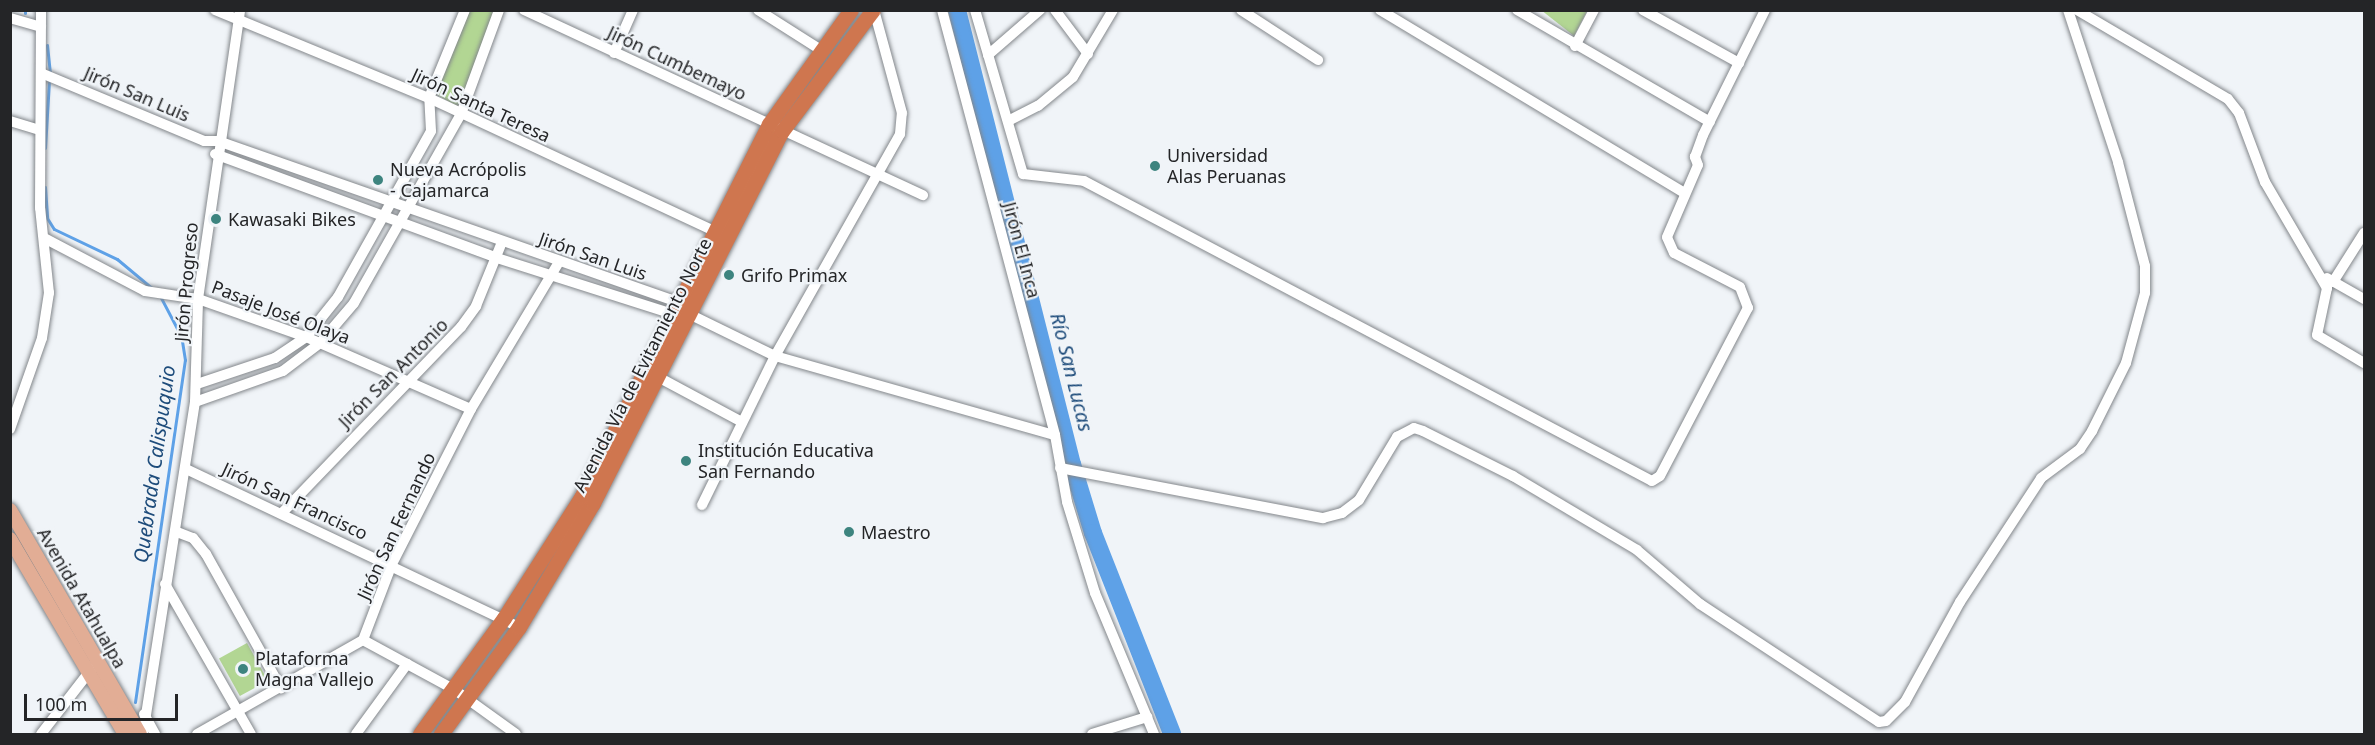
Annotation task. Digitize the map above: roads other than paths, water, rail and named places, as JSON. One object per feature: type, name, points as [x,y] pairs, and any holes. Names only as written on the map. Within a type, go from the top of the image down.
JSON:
[{"type":"highway","points":[[420,735],[459,695],[504,618],[607,464],[677,310],[723,235],[776,127],[821,50],[851,10]]},
{"type":"highway","points":[[776,127],[874,10]]},
{"type":"highway","name":"Avenida Vía de Evitamiento Norte","points":[[441,735],[459,695],[519,627],[691,315],[723,235]]},
{"type":"main road","name":"Avenida Atahualpa","points":[[10,510],[93,667],[125,734]]},
{"type":"main road","name":"Avenida Atahualpa","points":[[10,539],[93,667],[142,735]]},
{"type":"street","points":[[10,429],[42,338],[49,293],[39,130],[44,74],[41,10]]},
{"type":"street","name":"Jirón Santa Teresa","points":[[215,10],[240,16],[429,98],[723,235]]},
{"type":"street","points":[[197,384],[275,358],[306,337],[338,297],[389,202],[431,131],[429,98],[465,10]]},
{"type":"street","points":[[195,402],[283,371],[320,343],[354,303],[411,210],[461,114],[499,10]]},
{"type":"street","name":"Jirón Cumbemayo","points":[[524,10],[876,176],[923,195]]},
{"type":"street","points":[[614,53],[633,10]]},
{"type":"street","points":[[759,10],[821,50]]},
{"type":"street","points":[[702,506],[776,356],[903,125],[874,10]]},
{"type":"street","name":"Jirón El Inca","points":[[942,10],[1095,593],[1154,735]]},
{"type":"street","points":[[975,10],[1008,121],[1015,160],[1023,174],[1084,181],[1649,481],[1660,476],[1749,300],[1740,287],[1668,246],[1669,229],[1698,165],[1695,157],[1766,10]]},
{"type":"street","points":[[988,55],[1040,10]]},
{"type":"street","points":[[1055,10],[1088,54]]},
{"type":"street","points":[[1008,121],[1055,93],[1088,54],[1113,10]]},
{"type":"street","points":[[1241,10],[1318,60]]},
{"type":"street","points":[[1380,10],[1685,193]]},
{"type":"street","points":[[1516,10],[1530,14],[1575,46],[1710,122]]},
{"type":"street","points":[[1575,46],[1594,10]]},
{"type":"street","points":[[1643,10],[1739,63]]},
{"type":"street","points":[[1062,468],[1323,518],[1342,513],[1359,500],[1397,437],[1414,428],[1424,431],[1513,476],[1637,550],[1700,604],[1879,722],[1886,721],[1905,702],[1960,602],[2041,478],[2080,448],[2092,431],[2126,363],[2145,293],[2145,266],[2118,162],[2068,10]]},
{"type":"street","points":[[2078,10],[2228,99],[2239,113],[2265,182],[2322,275],[2327,288],[2317,335],[2364,363]]},
{"type":"street","name":"Jirón Progreso","points":[[142,735],[143,712],[165,584],[177,532],[186,469],[197,384],[198,298],[215,154],[240,16]]},
{"type":"street","points":[[10,18],[41,27]]},
{"type":"street","name":"Jirón San Luis","points":[[44,74],[204,141],[218,141],[559,262],[691,315]]},
{"type":"street","points":[[10,121],[39,130]]},
{"type":"street","name":"Jirón San Luis","points":[[215,154],[383,214],[497,258],[677,310]]},
{"type":"street","points":[[2333,282],[2364,233]]},
{"type":"street","name":"Pasaje José Olaya","points":[[46,239],[150,292],[167,296],[198,298],[306,337],[471,410]]},
{"type":"street","name":"Jirón San Antonio","points":[[284,512],[315,474],[410,382],[476,306],[502,242]]},
{"type":"street","name":"Jirón San Fernando","points":[[363,640],[392,564],[471,410],[559,262]]},
{"type":"street","points":[[2322,275],[2364,299]]},
{"type":"street","points":[[691,315],[776,356],[1054,435]]},
{"type":"street","points":[[658,376],[742,422]]},
{"type":"street","name":"Jirón San Francisco","points":[[186,469],[284,512],[519,627]]},
{"type":"street","points":[[177,532],[193,538],[206,554],[281,688]]},
{"type":"street","points":[[165,584],[251,735]]},
{"type":"street","points":[[197,735],[363,640],[459,695],[511,733]]},
{"type":"street","points":[[356,735],[407,664]]},
{"type":"street","points":[[41,735],[93,667]]},
{"type":"street","points":[[143,712],[155,735]]},
{"type":"street","points":[[1092,735],[1147,717]]},
{"type":"waterway","name":"Río San Lucas","points":[[957,10],[1072,464],[1093,533],[1172,734]]},
{"type":"waterway","name":"Quebrada Calispuquio","points":[[47,45],[50,73]]},
{"type":"waterway","name":"Quebrada Calispuquio","points":[[45,148],[49,80]]},
{"type":"waterway","name":"Quebrada Calispuquio","points":[[45,187],[47,218],[54,229],[117,259],[153,289]]},
{"type":"waterway","name":"Quebrada Calispuquio","points":[[135,702],[185,360],[181,336],[160,296]]},
{"type":"place","name":"Universidad Alas Peruanas","points":[[1155,166]]},
{"type":"place","name":"Nueva Acrópolis - Cajamarca","points":[[378,180]]},
{"type":"place","name":"Kawasaki Bikes","points":[[216,219]]},
{"type":"place","name":"Grifo Primax","points":[[729,275]]},
{"type":"place","name":"Institución Educativa San Fernando","points":[[686,461]]},
{"type":"place","name":"Maestro","points":[[849,532]]},
{"type":"place","name":"Plataforma Magna Vallejo","points":[[243,669]]}]
